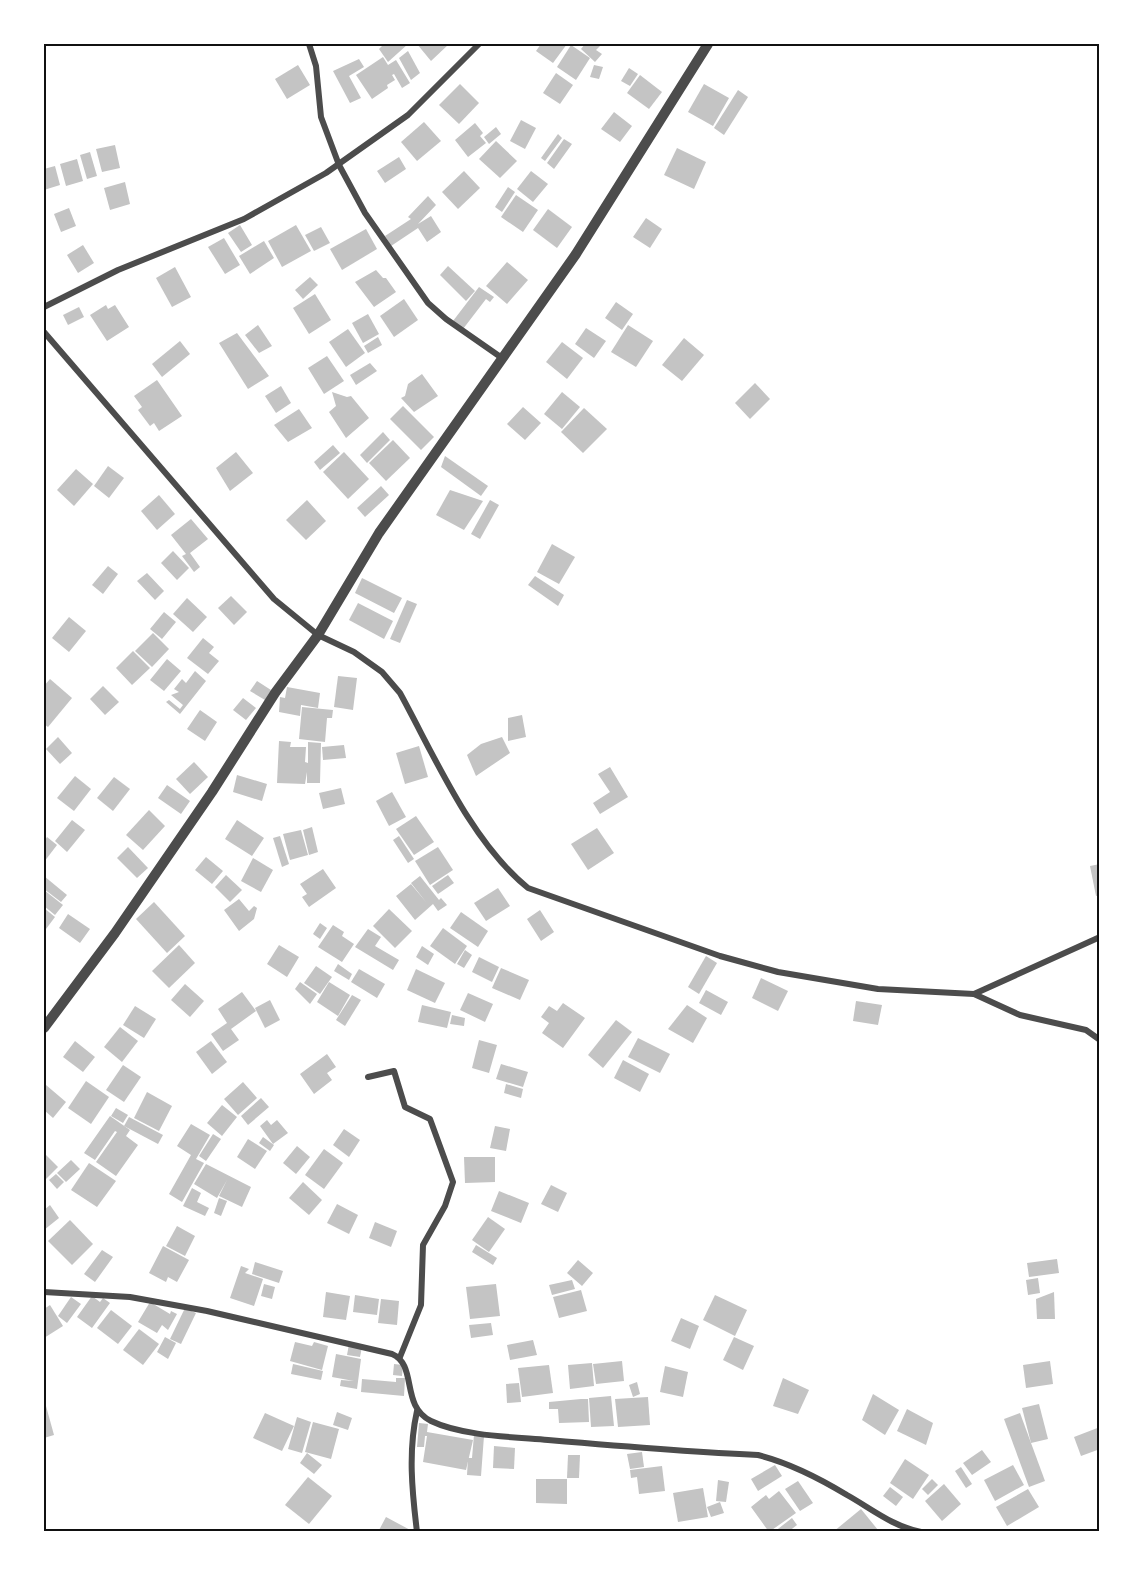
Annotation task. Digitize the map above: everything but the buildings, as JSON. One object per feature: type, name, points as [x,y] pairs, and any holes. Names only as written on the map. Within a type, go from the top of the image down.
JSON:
[{"type":"street","points":[[309,44],[316,66],[321,117],[339,165],[366,213],[429,303],[446,319],[502,358]]},
{"type":"street","points":[[44,307],[118,270],[244,219],[339,165],[408,115],[479,44]]},
{"type":"street","points":[[44,1028],[115,933],[212,792],[275,693],[318,635],[379,533],[576,254],[708,44]]},
{"type":"street","points":[[44,332],[274,599],[318,635],[354,652],[382,672],[400,693],[485,845],[508,872],[528,888],[720,956],[778,972],[878,989],[974,994],[1020,1015],[1086,1030],[1100,1040]]},
{"type":"street","points":[[974,994],[1100,937]]},
{"type":"street","points":[[368,1077],[394,1071],[405,1107],[430,1119],[453,1182],[446,1206],[423,1245],[421,1305],[400,1357],[417,1411],[411,1436],[412,1486],[417,1532]]},
{"type":"street","points":[[44,1292],[130,1297],[207,1311],[400,1357]]},
{"type":"street","points":[[417,1411],[430,1421],[450,1428],[508,1437],[758,1455],[787,1463],[847,1494],[891,1523],[921,1532]]}]
